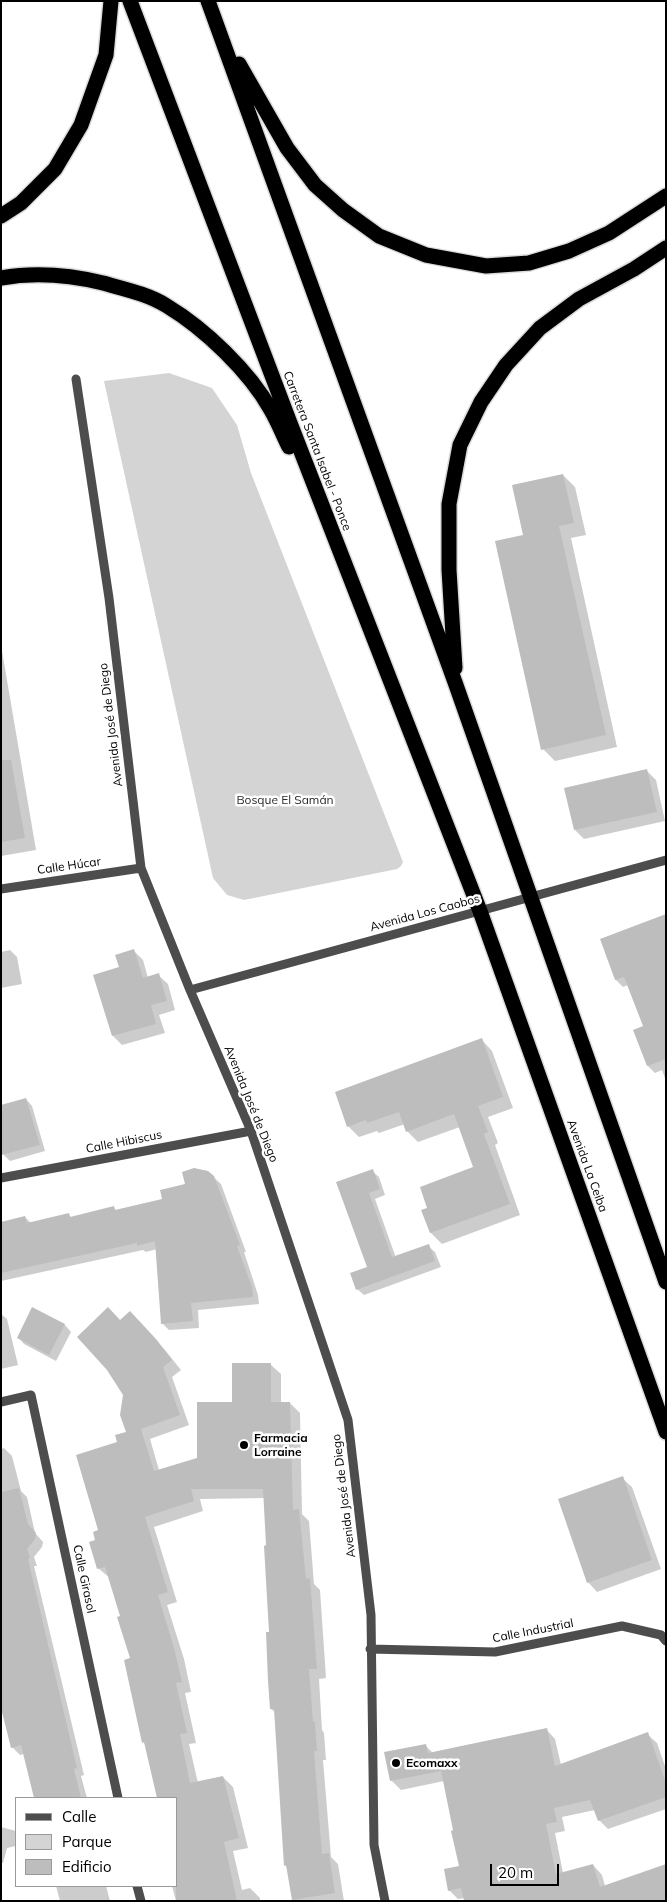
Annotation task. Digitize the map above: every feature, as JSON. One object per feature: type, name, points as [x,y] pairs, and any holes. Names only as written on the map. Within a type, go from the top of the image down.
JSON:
[{"type":"highway","points":[[1,216],[21,203],[55,169],[81,125],[106,55],[111,1]]},
{"type":"highway","name":"Carretera Santa Isabel - Ponce","points":[[130,1],[340,552],[480,911]]},
{"type":"highway","points":[[208,1],[532,896],[666,1282]]},
{"type":"highway","points":[[218,27],[287,148],[315,185],[343,210],[379,236],[426,255],[486,266],[529,263],[569,251],[609,233],[666,196]]},
{"type":"highway","points":[[456,685],[449,570],[449,504],[460,445],[481,402],[506,365],[540,328],[579,299],[634,269],[666,248]]},
{"type":"highway","points":[[1,278],[46,274],[84,278],[131,291],[166,306],[205,333],[239,366],[270,408],[340,552]]},
{"type":"highway","name":"Avenida La Ceiba","points":[[480,911],[666,1432]]},
{"type":"street","name":"Avenida José de Diego","points":[[76,378],[109,598],[141,868],[190,990],[251,1131],[348,1420],[371,1615],[374,1845],[385,1901]]},
{"type":"street","name":"Avenida Los Caobos","points":[[190,990],[666,860]]},
{"type":"street","name":"Calle Húcar","points":[[1,889],[141,868]]},
{"type":"street","name":"Calle Hibiscus","points":[[1,1178],[251,1131]]},
{"type":"street","name":"Calle Girasol","points":[[1,1402],[31,1395],[118,1797]]},
{"type":"street","name":"Calle Industrial","points":[[370,1649],[496,1652],[622,1626],[661,1635],[666,1641]]},
{"type":"street","points":[[138,1887],[141,1901]]},
{"type":"green space","name":"Bosque El Samán","points":[[169,373],[212,388],[237,425],[251,473],[403,862],[397,869],[244,900],[227,895],[213,878],[104,381]]},
{"type":"building","points":[[563,474],[574,523],[559,526],[606,735],[541,750],[495,541],[523,535],[512,485]]},
{"type":"building","points":[[1,760],[11,760],[25,838],[1,842]]},
{"type":"building","points":[[647,769],[657,812],[574,830],[564,788]]},
{"type":"building","points":[[666,914],[666,1059],[647,1066],[633,1030],[643,1026],[624,977],[615,980],[600,939]]},
{"type":"building","points":[[134,949],[143,978],[159,973],[167,1001],[151,1005],[156,1024],[112,1036],[93,975],[119,967],[115,955]]},
{"type":"building","points":[[482,1038],[503,1097],[478,1106],[488,1132],[484,1134],[510,1204],[430,1233],[421,1210],[427,1208],[420,1187],[473,1167],[454,1114],[406,1132],[399,1112],[367,1123],[366,1120],[347,1127],[335,1092]]},
{"type":"building","points":[[26,1098],[40,1145],[1,1155],[1,1105]]},
{"type":"building","points":[[194,1168],[208,1171],[214,1176],[240,1245],[237,1246],[252,1287],[253,1297],[191,1303],[193,1321],[161,1324],[155,1241],[137,1246],[137,1243],[1,1273],[1,1222],[25,1216],[27,1223],[69,1213],[70,1217],[114,1206],[115,1210],[162,1199],[160,1190],[185,1184],[182,1172]]},
{"type":"building","points":[[373,1169],[380,1189],[369,1193],[392,1257],[429,1244],[435,1261],[356,1290],[350,1273],[367,1267],[336,1182]]},
{"type":"building","points":[[32,1307],[65,1324],[49,1355],[17,1338]]},
{"type":"building","points":[[108,1307],[120,1320],[130,1311],[156,1339],[172,1360],[163,1367],[180,1415],[141,1429],[154,1471],[197,1458],[197,1402],[232,1402],[232,1363],[271,1363],[271,1402],[290,1402],[293,1510],[299,1509],[306,1579],[310,1578],[317,1669],[309,1669],[313,1722],[315,1722],[317,1751],[314,1751],[322,1854],[329,1853],[335,1893],[292,1900],[286,1865],[284,1866],[274,1709],[270,1709],[268,1681],[266,1632],[269,1632],[263,1489],[191,1489],[194,1501],[145,1517],[168,1592],[158,1595],[182,1682],[176,1683],[187,1733],[180,1734],[190,1783],[223,1776],[239,1838],[224,1842],[237,1901],[176,1901],[176,1887],[178,1887],[178,1797],[157,1797],[144,1742],[142,1743],[124,1660],[130,1658],[117,1617],[120,1616],[105,1567],[97,1569],[89,1542],[95,1540],[93,1532],[98,1530],[76,1455],[117,1442],[115,1435],[126,1432],[120,1415],[123,1395],[107,1370],[77,1337]]},
{"type":"building","points":[[623,1476],[652,1560],[587,1583],[558,1499]]},
{"type":"building","points":[[19,1488],[28,1524],[36,1533],[35,1539],[27,1549],[30,1558],[28,1559],[77,1768],[74,1769],[81,1797],[34,1797],[21,1745],[11,1748],[1,1708],[1,1492]]},
{"type":"building","points":[[547,1728],[555,1766],[648,1732],[666,1783],[666,1797],[598,1821],[590,1800],[554,1808],[557,1822],[546,1824],[556,1874],[593,1864],[600,1887],[666,1864],[666,1901],[464,1901],[461,1888],[448,1891],[444,1869],[459,1866],[441,1771],[390,1781],[384,1752],[426,1744],[428,1753]]},
{"type":"place","name":"Farmacia Lorraine","points":[[244,1445]]},
{"type":"place","name":"Ecomaxx","points":[[396,1763]]}]
